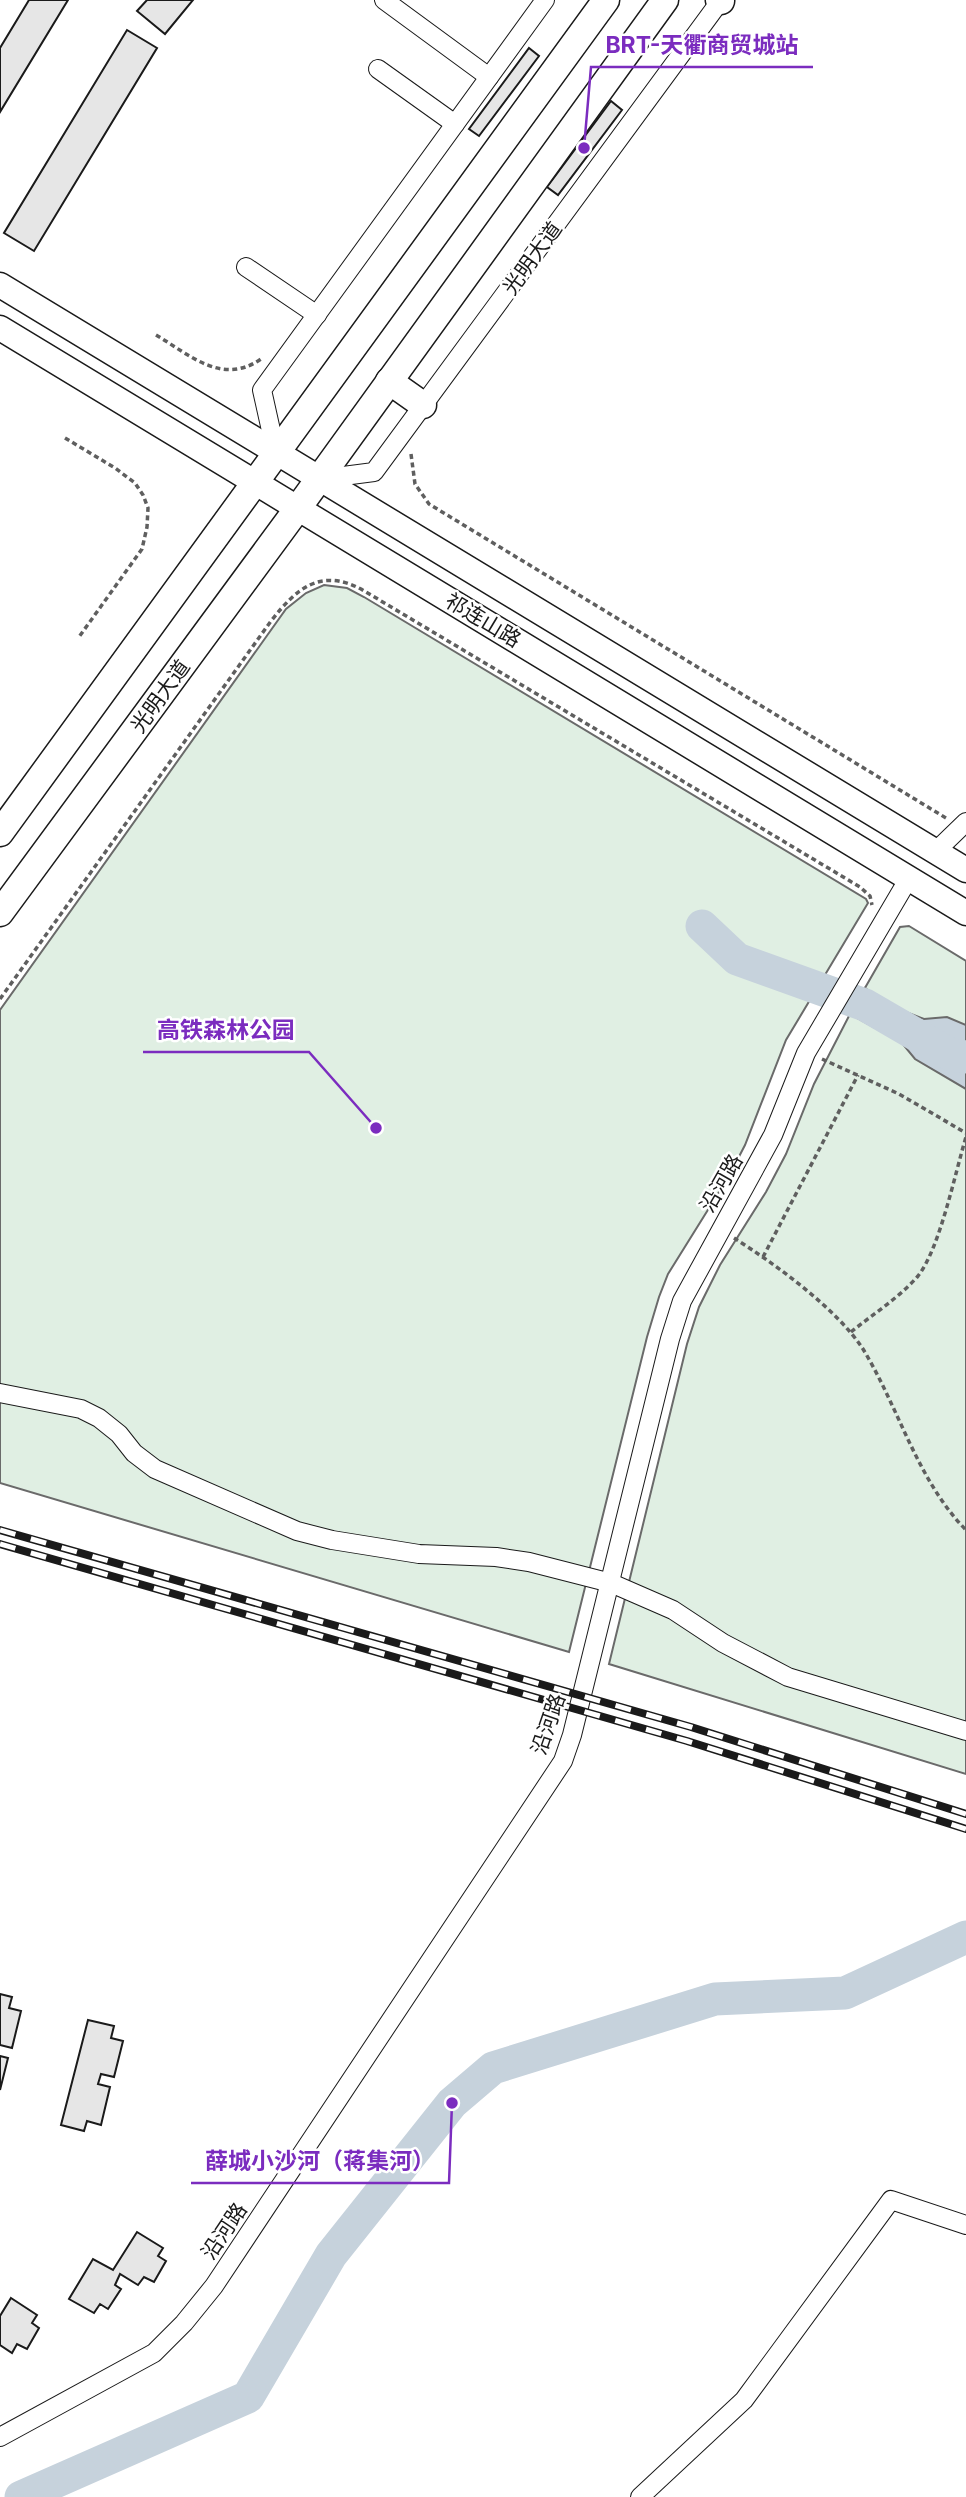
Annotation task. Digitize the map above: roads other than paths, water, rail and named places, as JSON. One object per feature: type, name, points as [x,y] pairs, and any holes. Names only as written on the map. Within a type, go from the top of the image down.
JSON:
[{"type":"main road","points":[[0,833],[606,0]]},
{"type":"main road","name":"光明大道","points":[[0,913],[320,479],[665,0]]},
{"type":"main road","name":"祁连山路","points":[[0,285],[966,870]]},
{"type":"main road","name":"祁连山路","points":[[0,328],[966,912]]},
{"type":"main road","points":[[389,381],[423,405]]},
{"type":"street","points":[[384,0],[489,77]]},
{"type":"street","points":[[276,453],[262,390],[545,0]]},
{"type":"street","name":"光明大道","points":[[320,479],[374,472],[720,0]]},
{"type":"street","points":[[378,69],[455,124]]},
{"type":"street","points":[[246,267],[317,316]]},
{"type":"street","points":[[936,851],[963,824]]},
{"type":"street","name":"沿河路","points":[[0,2437],[154,2353],[184,2323],[214,2286],[563,1761],[572,1735],[670,1339],[682,1301],[773,1135],[806,1053],[909,878]]},
{"type":"street","points":[[0,1393],[81,1409],[99,1418],[118,1434],[134,1453],[155,1469],[297,1531],[332,1540],[419,1554],[496,1557],[528,1562],[611,1583],[673,1610],[723,1643],[788,1677],[966,1731]]},
{"type":"street","points":[[640,2497],[744,2400],[891,2200],[966,2225]]},
{"type":"waterway","points":[[702,926],[737,959],[865,1005],[951,1055],[966,1057]]},
{"type":"waterway","points":[[21,2497],[248,2397],[331,2255],[452,2103],[493,2068],[715,1999],[845,1993],[966,1937]]},
{"type":"railway","points":[[0,1530],[691,1727],[966,1814]]},
{"type":"railway","points":[[0,1544],[687,1741],[966,1829]]},
{"type":"place","name":"BRT-天衢商贸城站","points":[[584,148]]},
{"type":"place","name":"高铁森林公园","points":[[376,1128]]},
{"type":"place","name":"薛城小沙河（蒋集河）","points":[[452,2103]]}]
